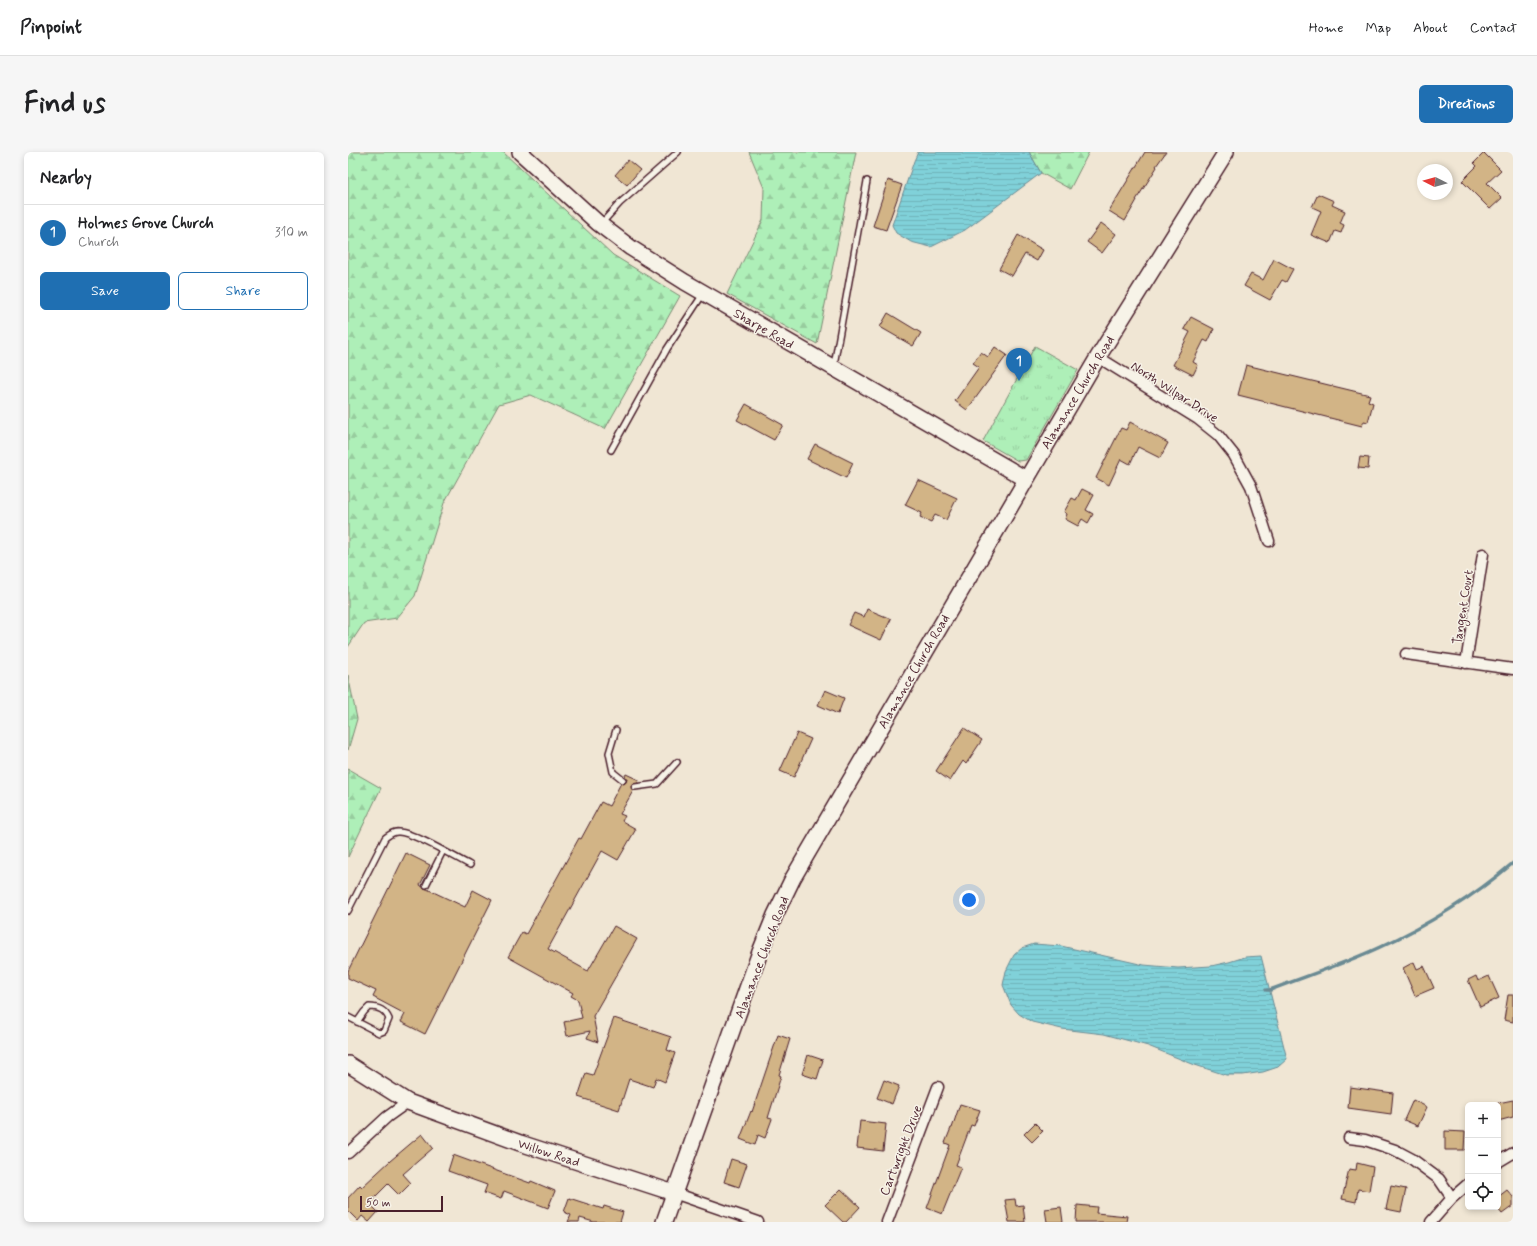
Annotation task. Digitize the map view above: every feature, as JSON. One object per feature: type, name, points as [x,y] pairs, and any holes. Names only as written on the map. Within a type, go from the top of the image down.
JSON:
[{"type":"main road","name":"Sharpe Road","points":[[520,152],[600,225],[631,248],[704,293],[1026,479]]},
{"type":"main road","name":"Alamance Church Road","points":[[664,1222],[760,952],[775,915],[793,878],[1098,357],[1226,152]]},
{"type":"main road","name":"Willow Road","points":[[348,1064],[408,1102],[520,1143],[674,1193]]},
{"type":"street","name":"North Wilpar Drive","points":[[1098,357],[1198,419],[1218,435],[1234,456],[1251,486],[1269,541]]},
{"type":"street","name":"Tangent Court","points":[[1466,663],[1483,554]]},
{"type":"street","points":[[1406,654],[1513,669]]},
{"type":"street","name":"Cartwright Drive","points":[[887,1222],[938,1087]]},
{"type":"street","points":[[348,1153],[387,1117],[408,1102]]},
{"type":"street","points":[[1349,1138],[1365,1140],[1395,1150],[1412,1158],[1438,1179],[1452,1198]]},
{"type":"street","points":[[1501,1160],[1513,1153]]},
{"type":"street","points":[[1432,1222],[1452,1198],[1465,1187]]},
{"type":"street","name":"Willow Road","points":[[674,1193],[758,1222]]},
{"type":"lane","points":[[600,225],[620,203],[678,152]]},
{"type":"lane","points":[[833,368],[866,182]]},
{"type":"lane","points":[[611,450],[667,349],[704,293]]},
{"type":"lane","points":[[616,730],[609,753],[613,772],[623,780]]},
{"type":"lane","points":[[635,787],[657,784],[677,762]]},
{"type":"lane","points":[[348,911],[385,838],[390,834],[398,831],[411,834],[470,865]]},
{"type":"lane","points":[[426,885],[443,851]]},
{"type":"lane","points":[[348,1017],[357,1022],[379,1033],[384,1031],[390,1019],[387,1013],[380,1008],[369,1007],[357,1022]]},
{"type":"green space","points":[[348,152],[503,152],[613,255],[680,296],[605,429],[531,395],[499,404],[444,503],[415,596],[397,618],[364,623],[348,647]]},
{"type":"green space","points":[[749,152],[856,152],[817,344],[727,294],[763,220],[764,188]]},
{"type":"green space","points":[[1029,152],[1089,152],[1070,189],[1041,173]]},
{"type":"green space","points":[[1035,346],[1078,370],[1026,460],[1018,461],[983,441]]},
{"type":"green space","points":[[348,675],[357,719],[348,750]]},
{"type":"green space","points":[[348,769],[381,788],[348,857]]},
{"type":"water","points":[[918,152],[1029,152],[1041,173],[965,230],[931,247],[911,242],[896,233],[892,225]]},
{"type":"water","points":[[1034,944],[1061,946],[1144,965],[1178,968],[1211,966],[1245,957],[1261,956],[1287,1059],[1278,1067],[1263,1072],[1243,1075],[1226,1075],[1195,1065],[1148,1046],[1104,1034],[1062,1029],[1032,1022],[1019,1014],[1011,1005],[1003,985],[1006,971],[1014,955],[1022,948]]},
{"type":"building","points":[[1145,152],[1166,152],[1156,166],[1157,167],[1136,200],[1125,221],[1109,211]]},
{"type":"building","points":[[1484,153],[1501,170],[1487,183],[1502,198],[1490,209],[1462,181],[1477,166],[1474,163]]},
{"type":"building","points":[[628,160],[640,170],[627,185],[615,175]]},
{"type":"building","points":[[888,180],[902,185],[886,230],[873,226]]},
{"type":"building","points":[[1318,194],[1334,201],[1332,205],[1345,211],[1340,223],[1344,225],[1341,233],[1335,231],[1330,243],[1311,235],[1321,211],[1312,207]]},
{"type":"building","points":[[1101,223],[1116,234],[1102,253],[1087,242]]},
{"type":"building","points":[[1018,235],[1043,250],[1037,261],[1025,254],[1012,276],[999,269]]},
{"type":"building","points":[[1274,259],[1293,269],[1286,282],[1282,280],[1270,300],[1244,286],[1251,274],[1263,280]]},
{"type":"building","points":[[888,313],[921,333],[913,346],[880,327]]},
{"type":"building","points":[[1191,317],[1214,329],[1208,342],[1204,340],[1193,362],[1198,365],[1193,375],[1173,365],[1190,332],[1184,329]]},
{"type":"building","points":[[995,347],[1007,355],[967,410],[955,401],[979,367],[973,363],[981,352],[988,357]]},
{"type":"building","points":[[1246,365],[1370,395],[1368,401],[1373,403],[1368,422],[1364,421],[1362,426],[1238,395]]},
{"type":"building","points":[[746,404],[783,425],[774,440],[737,420]]},
{"type":"building","points":[[1130,422],[1168,443],[1160,458],[1138,447],[1130,464],[1121,459],[1109,485],[1096,478],[1121,428],[1126,430]]},
{"type":"building","points":[[815,444],[853,463],[846,478],[807,459]]},
{"type":"building","points":[[1360,457],[1369,458],[1368,469],[1358,468]]},
{"type":"building","points":[[918,480],[957,498],[946,520],[935,515],[931,522],[920,517],[922,513],[905,505]]},
{"type":"building","points":[[1082,489],[1094,495],[1086,510],[1093,514],[1088,523],[1082,519],[1078,526],[1065,519],[1067,514],[1064,512],[1072,498],[1076,500]]},
{"type":"building","points":[[867,609],[891,619],[881,640],[848,625],[854,613],[864,617]]},
{"type":"building","points":[[825,690],[844,698],[838,714],[818,705]]},
{"type":"building","points":[[964,728],[982,740],[966,764],[963,761],[950,781],[936,771]]},
{"type":"building","points":[[797,733],[811,739],[794,777],[780,771]]},
{"type":"building","points":[[626,774],[639,780],[638,783],[631,785],[633,791],[620,814],[625,816],[622,821],[636,829],[618,860],[602,851],[548,949],[588,971],[614,926],[637,939],[593,1016],[598,1042],[587,1038],[590,1031],[567,1036],[564,1022],[582,1018],[578,1000],[571,996],[573,993],[508,957],[522,932],[526,934],[579,838],[581,839],[601,802],[609,806],[621,783],[624,784],[626,782]]},
{"type":"building","points":[[406,853],[430,865],[420,885],[424,888],[465,907],[473,890],[492,900],[425,1034],[401,1022],[405,1014],[373,997],[376,991],[348,978],[348,971]]},
{"type":"building","points":[[1414,962],[1417,969],[1424,966],[1434,988],[1415,996],[1403,968]]},
{"type":"building","points":[[1476,976],[1478,981],[1489,976],[1499,998],[1480,1007],[1468,980]]},
{"type":"building","points":[[1508,995],[1513,995],[1513,1022],[1504,1020]]},
{"type":"building","points":[[614,1018],[671,1037],[667,1050],[675,1053],[665,1082],[656,1078],[653,1087],[629,1079],[619,1110],[578,1097],[586,1073],[593,1075]]},
{"type":"building","points":[[778,1035],[790,1039],[779,1075],[781,1076],[768,1118],[772,1119],[765,1138],[758,1135],[755,1145],[740,1139],[751,1111],[752,1112]]},
{"type":"building","points":[[808,1055],[823,1060],[817,1079],[802,1074]]},
{"type":"building","points":[[884,1080],[899,1086],[892,1104],[877,1098]]},
{"type":"building","points":[[1350,1087],[1393,1093],[1391,1114],[1348,1108]]},
{"type":"building","points":[[1413,1100],[1427,1107],[1418,1126],[1404,1120]]},
{"type":"building","points":[[1513,1100],[1513,1117],[1501,1120],[1501,1102]]},
{"type":"building","points":[[960,1104],[980,1110],[974,1126],[971,1125],[956,1165],[961,1167],[942,1214],[927,1208],[950,1145],[945,1143]]},
{"type":"building","points":[[860,1121],[886,1124],[883,1151],[857,1148]]},
{"type":"building","points":[[1035,1123],[1043,1131],[1032,1142],[1024,1134]]},
{"type":"building","points":[[1445,1131],[1465,1132],[1464,1150],[1445,1150]]},
{"type":"building","points":[[422,1134],[433,1148],[403,1174],[411,1183],[399,1195],[388,1184],[374,1198],[377,1201],[372,1206],[378,1212],[369,1222],[362,1216],[358,1221],[348,1211],[348,1198],[360,1185],[362,1187]]},
{"type":"building","points":[[453,1155],[530,1183],[531,1181],[555,1191],[548,1208],[504,1191],[501,1199],[484,1193],[487,1185],[448,1171]]},
{"type":"building","points":[[731,1159],[747,1164],[739,1187],[724,1182]]},
{"type":"building","points":[[1357,1163],[1373,1167],[1369,1191],[1358,1189],[1356,1202],[1342,1199],[1349,1169],[1356,1170]]},
{"type":"building","points":[[1391,1186],[1406,1189],[1401,1212],[1386,1209]]},
{"type":"building","points":[[841,1189],[860,1207],[846,1222],[843,1222],[825,1205]]},
{"type":"building","points":[[1507,1190],[1513,1197],[1513,1206],[1502,1214],[1499,1210],[1501,1210],[1501,1195]]},
{"type":"building","points":[[569,1198],[603,1209],[604,1206],[623,1212],[620,1222],[594,1222],[580,1218],[579,1222],[568,1222],[571,1215],[564,1212]]},
{"type":"building","points":[[1015,1199],[1016,1206],[1023,1205],[1025,1222],[1009,1222],[1005,1200]]},
{"type":"building","points":[[1077,1205],[1097,1207],[1096,1213],[1127,1216],[1126,1222],[1076,1222]]},
{"type":"building","points":[[1061,1207],[1063,1222],[1047,1222],[1045,1209]]},
{"type":"waterway","points":[[1266,990],[1270,990],[1339,964],[1398,938],[1450,910],[1513,863]]},
{"type":"place","name":"Holmes Grove Church","points":[[1019,381]]}]
